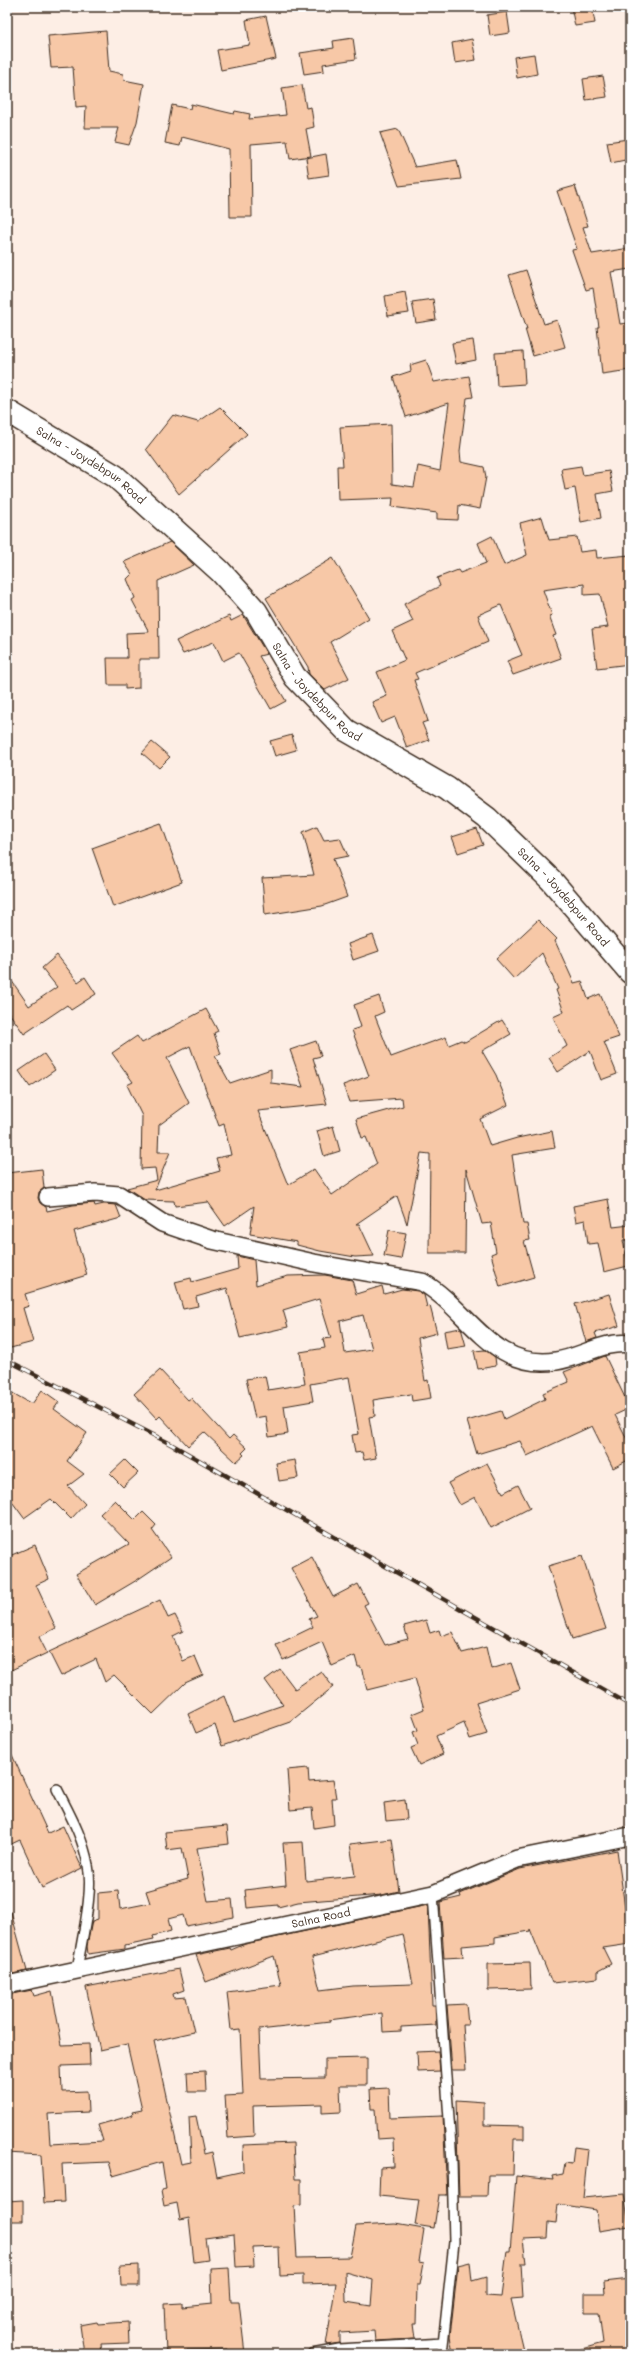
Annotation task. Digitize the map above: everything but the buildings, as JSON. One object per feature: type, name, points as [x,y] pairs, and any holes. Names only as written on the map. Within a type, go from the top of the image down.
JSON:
[{"type":"main road","name":"Salna - Joydebpur Road","points":[[7,411],[115,476],[220,571],[256,611],[295,677],[346,730],[447,788],[487,818],[551,880],[630,972]]},
{"type":"street","points":[[48,1197],[95,1193],[119,1195],[162,1223],[212,1240],[314,1263],[422,1282],[434,1289],[492,1344],[514,1357],[531,1362],[556,1361],[599,1348],[630,1344]]},
{"type":"street","name":"Salna Road","points":[[7,1985],[433,1894],[517,1859],[630,1836]]},
{"type":"lane","points":[[57,1789],[78,1830],[88,1866],[89,1891],[77,1970]]},
{"type":"lane","points":[[433,1894],[452,2162],[454,2235],[442,2354]]},
{"type":"lane","points":[[312,2354],[339,2349],[443,2343]]},
{"type":"railway","points":[[7,1360],[167,1442],[630,1705]]}]
